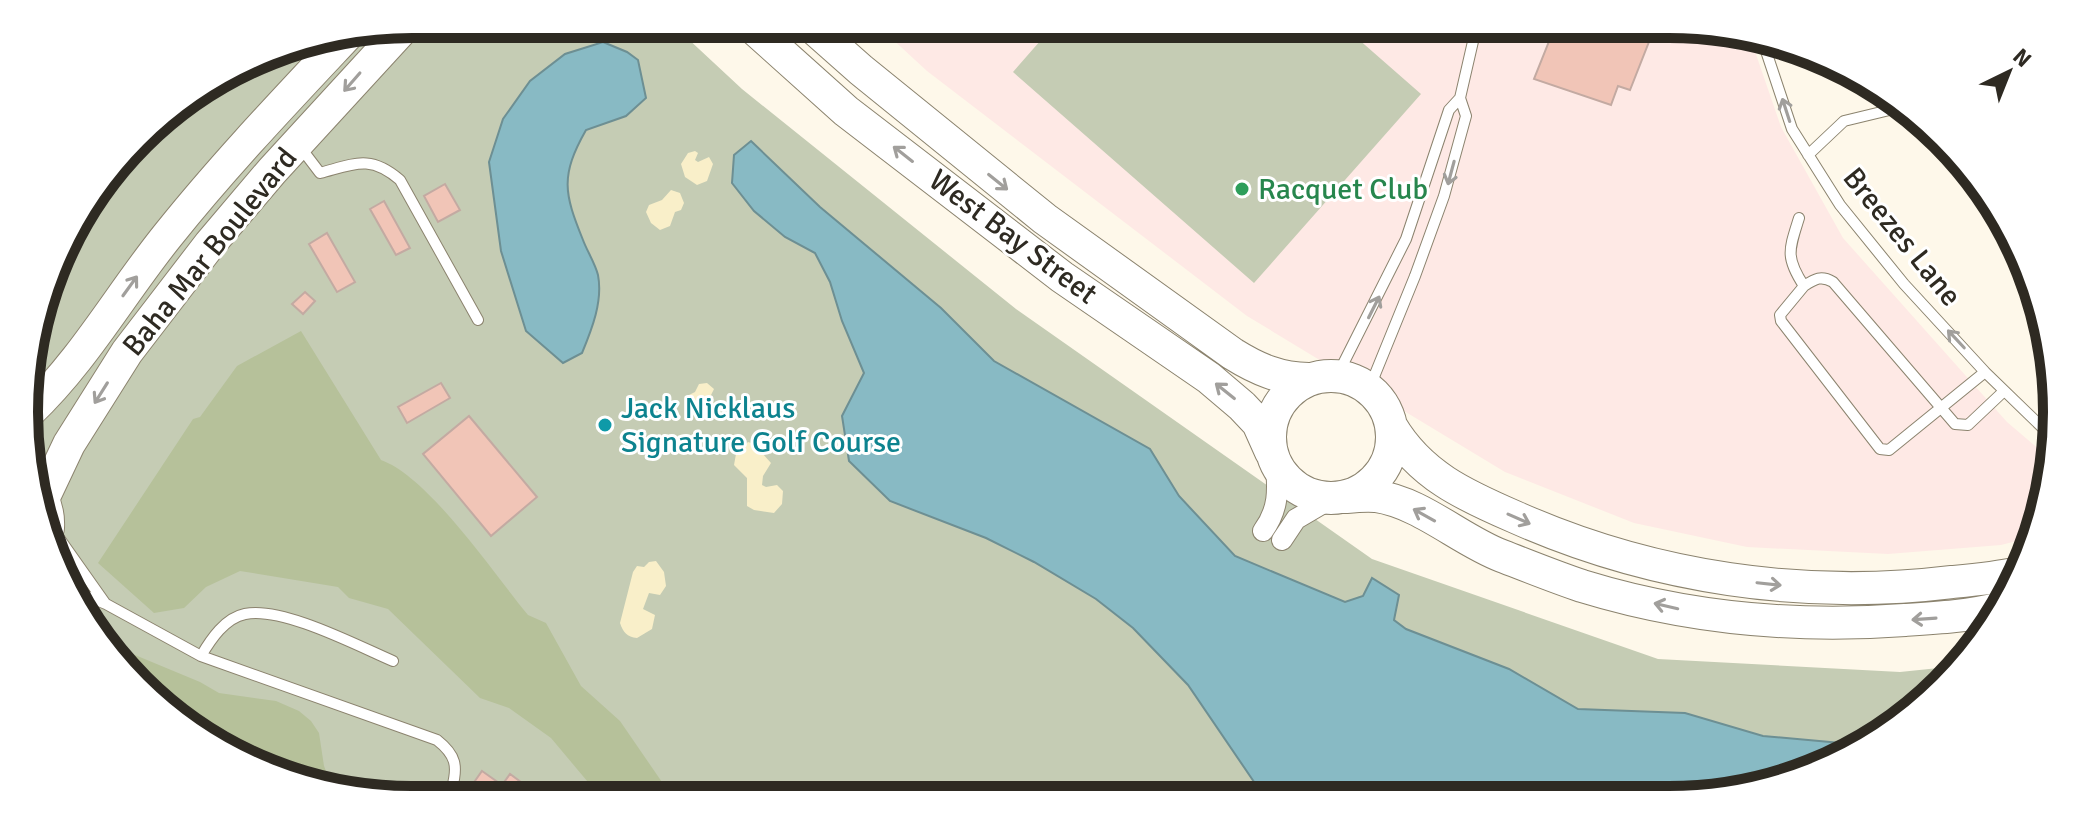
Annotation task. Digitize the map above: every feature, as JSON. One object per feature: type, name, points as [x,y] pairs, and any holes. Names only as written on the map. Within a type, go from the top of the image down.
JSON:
[{"type":"main road","name":"West Bay Street","points":[[765,38],[846,111],[1050,268],[1209,378],[1258,423],[1274,458]]},
{"type":"main road","name":"West Bay Street","points":[[825,38],[1045,219],[1233,354],[1248,364],[1287,379],[1323,378]]},
{"type":"main road","name":"Baha Mar Boulevard","points":[[48,496],[69,444],[127,352],[210,244],[394,39]]},
{"type":"main road","name":"Baha Mar Boulevard","points":[[38,403],[55,387],[167,236],[338,45]]},
{"type":"main road","points":[[1986,610],[1859,624],[1769,621],[1675,609],[1581,586],[1489,551],[1413,509],[1392,501],[1375,496],[1339,498],[1305,493],[1284,476],[1274,458],[1269,432],[1274,413],[1292,389],[1323,378],[1354,380],[1369,389],[1383,405],[1405,449],[1422,466],[1457,489],[1532,525],[1618,556],[1713,578],[1813,588],[1914,587],[2005,575]]},
{"type":"main road","points":[[1339,498],[1370,484],[1381,472],[1392,447],[1391,426]]},
{"type":"street","points":[[1263,531],[1276,509],[1278,496],[1274,458]]},
{"type":"street","points":[[1282,540],[1296,519],[1306,511],[1339,498]]},
{"type":"lane","points":[[1323,378],[1406,239],[1449,110],[1460,98],[1474,38]]},
{"type":"lane","name":"Breezes Lane","points":[[1766,51],[1792,129],[1864,237],[1985,372],[2042,428]]},
{"type":"lane","points":[[1369,389],[1444,196],[1466,116],[1460,98]]},
{"type":"lane","points":[[1808,155],[1844,121],[1890,110]]},
{"type":"lane","points":[[298,144],[320,173],[364,161],[391,172],[400,180],[478,320]]},
{"type":"lane","points":[[1799,218],[1789,252],[1794,271],[1804,286]]},
{"type":"lane","points":[[1985,372],[1941,408],[1889,450],[1880,449],[1781,321],[1780,315],[1804,286],[1817,277],[1826,278],[1833,282],[1941,408],[1955,424],[1968,425],[2004,391]]},
{"type":"lane","points":[[57,530],[106,604]]},
{"type":"lane","points":[[87,596],[201,656],[437,740],[455,759],[452,786]]},
{"type":"lane","points":[[201,656],[214,633],[242,614],[265,612],[308,625],[393,661]]},
{"type":"shaded area","points":[[891,38],[1669,38],[1718,41],[1754,48],[1781,127],[1843,238],[2007,422],[2041,451],[2036,485],[2020,540],[2001,545],[1888,554],[1747,547],[1634,523],[1505,472],[1247,316],[927,71]]},
{"type":"green space","name":"Jack Nicklaus Signature Golf Course","points":[[687,38],[742,89],[1016,309],[1372,559],[1658,659],[1900,672],[1941,668],[1916,693],[1877,723],[1812,758],[1742,779],[1693,785],[412,786],[339,779],[269,758],[204,723],[165,693],[131,659],[101,620],[66,555],[45,485],[38,412],[45,339],[66,269],[88,225],[115,184],[184,115],[225,88],[269,66],[339,45],[388,39]]},
{"type":"green space","name":"Racquet Club","points":[[1043,38],[1357,38],[1421,94],[1254,283],[1013,72]]},
{"type":"green space","points":[[301,331],[381,460],[400,470],[440,506],[528,615],[546,623],[581,686],[620,721],[664,786],[591,786],[551,738],[509,708],[480,698],[388,609],[349,598],[338,587],[240,571],[206,587],[184,608],[154,613],[98,563],[193,419],[200,417],[237,366]]},
{"type":"green space","points":[[120,646],[219,693],[276,701],[299,711],[319,733],[328,776],[269,758],[225,736],[165,693]]},
{"type":"sand","points":[[688,153],[698,153],[695,160],[698,162],[709,157],[713,164],[707,181],[697,185],[685,177],[681,164]]},
{"type":"sand","points":[[671,190],[680,193],[684,203],[681,210],[675,212],[670,226],[660,230],[651,223],[646,212],[649,205],[662,200]]},
{"type":"sand","points":[[707,383],[714,389],[711,395],[714,404],[702,412],[688,403],[687,396],[695,392],[699,384]]},
{"type":"sand","points":[[748,442],[760,446],[771,463],[763,476],[762,485],[777,485],[783,491],[782,504],[774,513],[747,506],[747,478],[734,465],[736,454]]},
{"type":"sand","points":[[656,561],[664,572],[666,586],[660,595],[649,593],[643,609],[655,615],[652,629],[637,638],[624,631],[620,623],[633,572],[637,566],[644,567]]},
{"type":"water","points":[[603,42],[638,60],[646,98],[626,116],[586,130],[572,160],[569,197],[597,271],[599,295],[593,325],[582,353],[563,363],[526,331],[501,251],[489,162],[503,119],[530,81],[565,54]]},
{"type":"water","points":[[751,141],[820,207],[941,308],[994,361],[1150,449],[1179,496],[1235,556],[1345,602],[1363,596],[1372,578],[1399,595],[1394,620],[1406,629],[1509,669],[1578,709],[1685,713],[1763,736],[1842,743],[1812,758],[1766,773],[1693,785],[1257,786],[1188,685],[1133,628],[1096,599],[1034,562],[986,538],[890,501],[849,461],[842,416],[864,373],[842,321],[830,282],[815,253],[785,237],[754,211],[732,183],[734,155]]},
{"type":"building","points":[[1550,38],[1650,38],[1630,90],[1618,86],[1611,105],[1534,79]]},
{"type":"building","points":[[445,184],[460,210],[438,222],[424,196]]},
{"type":"building","points":[[384,201],[410,248],[396,255],[370,209]]},
{"type":"building","points":[[327,233],[355,282],[337,292],[309,244]]},
{"type":"building","points":[[305,292],[315,301],[303,314],[292,304]]},
{"type":"building","points":[[441,383],[450,398],[407,423],[398,407]]},
{"type":"building","points":[[469,416],[537,497],[491,536],[423,454]]},
{"type":"building","points":[[482,771],[502,785],[510,774],[526,786],[471,786]]},
{"type":"place","name":"Racquet Club","points":[[1242,189]]},
{"type":"place","name":"Jack Nicklaus Signature Golf Course","points":[[605,425]]}]
